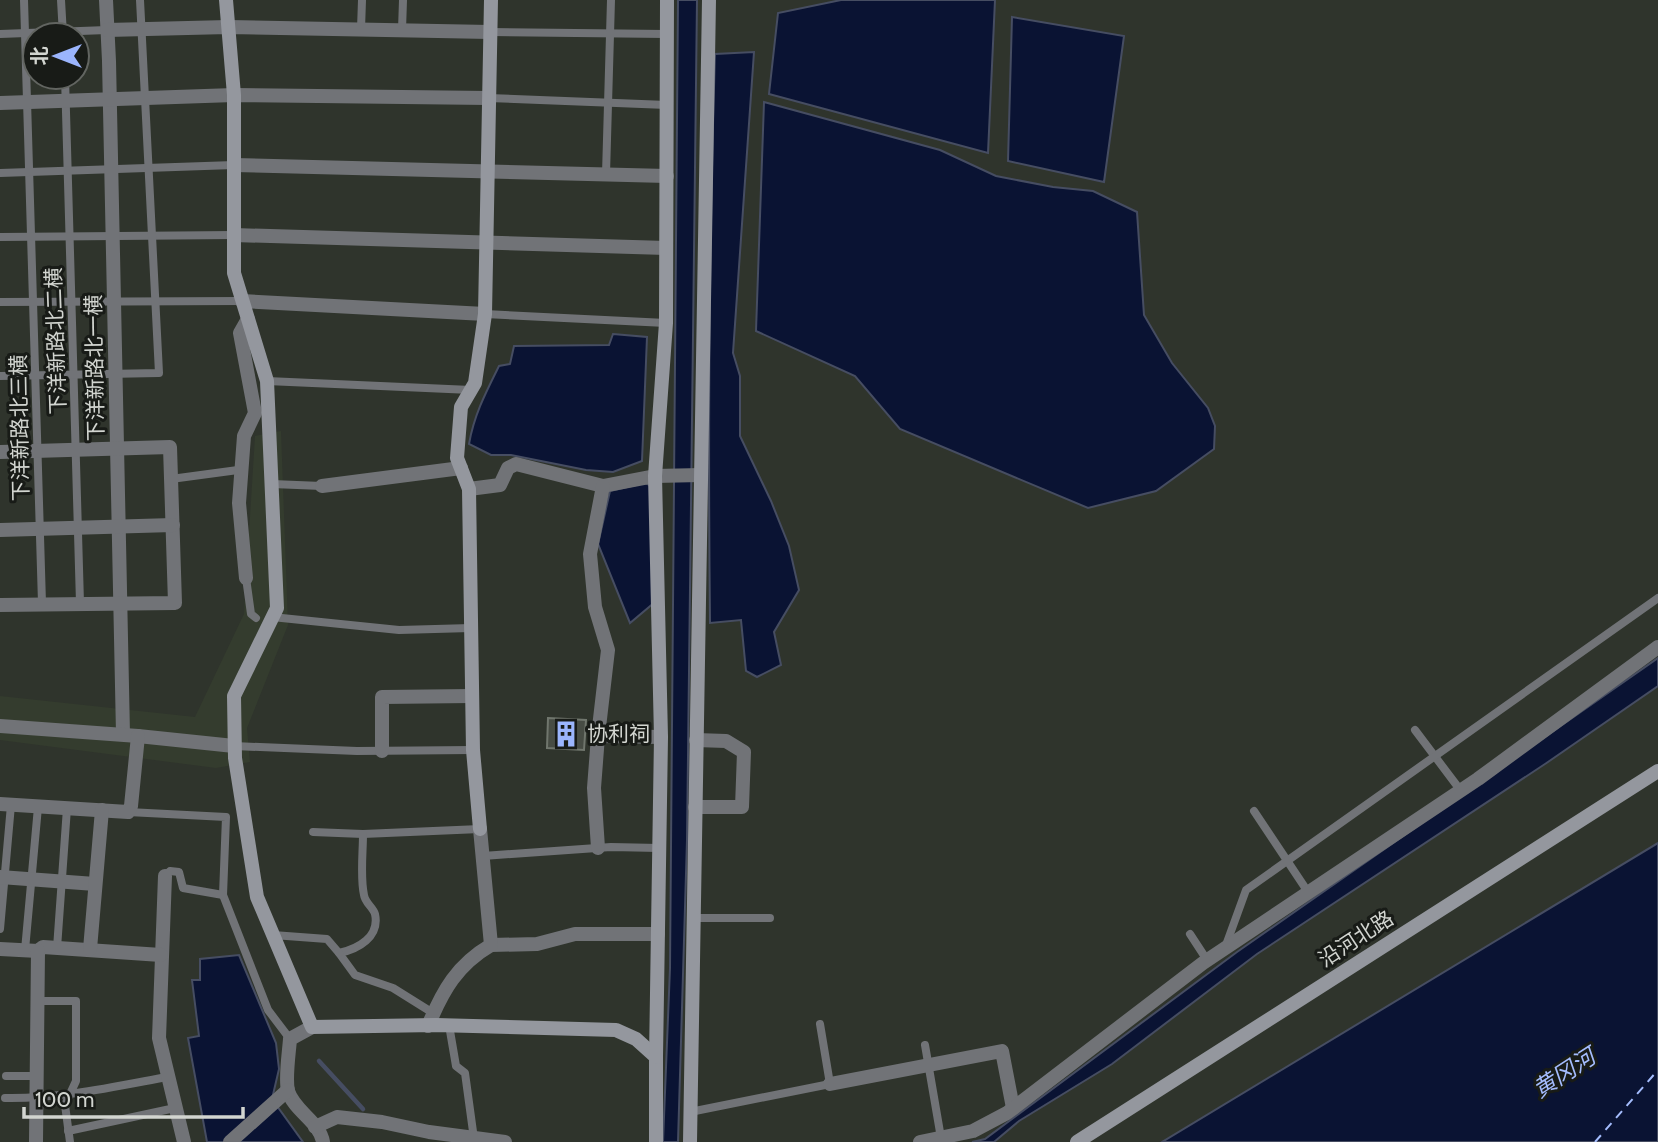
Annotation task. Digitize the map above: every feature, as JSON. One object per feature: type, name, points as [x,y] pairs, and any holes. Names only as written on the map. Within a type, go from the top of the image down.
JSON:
[{"type":"street","name":"下洋新路北一横","points":[[106,0],[120,527],[122,734]]},
{"type":"street","points":[[226,0],[234,95],[234,273],[267,381],[277,608],[234,696],[234,746],[257,897],[312,1027]]},
{"type":"street","points":[[491,0],[485,314],[475,383],[461,407],[457,458],[469,489],[472,750],[491,944]]},
{"type":"street","points":[[656,1142],[661,737],[655,477],[666,323],[667,0]]},
{"type":"street","points":[[690,1142],[709,0]]},
{"type":"street","points":[[107,30],[228,27],[490,32]]},
{"type":"street","points":[[0,103],[234,95],[488,99]]},
{"type":"street","points":[[234,165],[667,176]]},
{"type":"street","points":[[234,235],[666,248]]},
{"type":"street","points":[[243,301],[485,314]]},
{"type":"street","points":[[246,578],[239,503],[244,436],[255,413],[240,333],[248,319]]},
{"type":"street","points":[[0,452],[170,447],[175,603],[0,605]]},
{"type":"street","points":[[469,489],[500,485],[508,468],[516,464],[603,486],[655,477],[701,475]]},
{"type":"street","points":[[322,486],[461,468]]},
{"type":"street","points":[[598,848],[594,788],[608,650],[595,607],[590,554],[603,486]]},
{"type":"street","points":[[0,530],[173,525]]},
{"type":"street","points":[[920,1142],[973,1131],[1013,1108],[1207,960],[1461,791],[1658,647]]},
{"type":"street","points":[[383,751],[382,697],[472,696]]},
{"type":"street","points":[[0,726],[122,734],[234,746]]},
{"type":"street","points":[[5,804],[128,812],[131,806],[138,736]]},
{"type":"street","points":[[598,736],[661,737]]},
{"type":"street","points":[[695,807],[742,807],[744,752],[726,741],[696,740]]},
{"type":"street","name":"沿河北路","points":[[1077,1142],[1658,771]]},
{"type":"street","points":[[90,949],[102,810]]},
{"type":"street","points":[[165,876],[159,1038],[175,1108],[179,1141]]},
{"type":"street","points":[[2,877],[96,884]]},
{"type":"street","points":[[430,1019],[440,995],[471,957],[491,944],[537,944],[575,934],[658,934]]},
{"type":"street","points":[[0,949],[32,951],[43,947],[161,954]]},
{"type":"street","points":[[32,951],[38,1000],[36,1142]]},
{"type":"street","points":[[323,1142],[322,1134],[298,1110],[288,1090],[290,1039],[312,1027],[430,1019],[449,1026],[616,1030],[636,1039],[656,1058]]},
{"type":"street","points":[[830,1084],[1002,1051],[1013,1108]]},
{"type":"street","points":[[230,1142],[288,1090]]},
{"type":"street","points":[[315,1127],[337,1117],[382,1122],[474,1140],[505,1142]]},
{"type":"lane","name":"下洋新路北三横","points":[[24,0],[25,21]]},
{"type":"lane","points":[[61,0],[62,21]]},
{"type":"lane","points":[[0,376],[159,373],[140,0]]},
{"type":"lane","points":[[362,0],[362,29]]},
{"type":"lane","points":[[402,30],[403,0]]},
{"type":"lane","points":[[606,174],[611,0]]},
{"type":"lane","points":[[91,31],[107,30]]},
{"type":"lane","points":[[490,32],[666,34]]},
{"type":"lane","points":[[0,34],[21,33]]},
{"type":"lane","name":"下洋新路北三横","points":[[27,91],[42,603]]},
{"type":"lane","name":"下洋新路北二横","points":[[66,91],[80,603]]},
{"type":"lane","points":[[488,99],[667,105]]},
{"type":"lane","points":[[0,173],[234,165]]},
{"type":"lane","points":[[0,237],[234,235]]},
{"type":"lane","points":[[0,302],[243,301]]},
{"type":"lane","points":[[485,314],[666,323]]},
{"type":"lane","points":[[267,381],[471,390]]},
{"type":"lane","points":[[171,479],[238,470]]},
{"type":"lane","points":[[272,484],[322,486]]},
{"type":"lane","points":[[246,578],[251,614],[256,618]]},
{"type":"lane","points":[[1225,948],[1246,890],[1658,598]]},
{"type":"lane","points":[[272,617],[399,630],[471,628]]},
{"type":"lane","points":[[1415,730],[1461,791]]},
{"type":"lane","points":[[234,746],[383,751],[472,750]]},
{"type":"lane","points":[[0,929],[5,804]]},
{"type":"lane","points":[[32,951],[31,880],[37,807]]},
{"type":"lane","points":[[57,948],[68,808]]},
{"type":"lane","points":[[1254,811],[1308,892]]},
{"type":"lane","points":[[128,812],[226,817],[223,895],[268,1010],[290,1039]]},
{"type":"lane","points":[[313,832],[363,834],[480,829]]},
{"type":"lane","points":[[339,953],[351,951],[368,940],[375,928],[374,912],[364,895],[363,834]]},
{"type":"lane","points":[[483,856],[598,848],[659,848]]},
{"type":"lane","points":[[165,876],[170,871],[179,872],[183,888],[223,895]]},
{"type":"lane","points":[[693,918],[770,919]]},
{"type":"lane","points":[[1190,934],[1207,960]]},
{"type":"lane","points":[[273,935],[327,939],[355,975],[393,988],[430,1019]]},
{"type":"lane","points":[[38,1000],[76,1001],[76,1081],[65,1105],[70,1142]]},
{"type":"lane","points":[[690,1112],[830,1084],[820,1024]]},
{"type":"lane","points":[[449,1026],[456,1066],[465,1073],[474,1140]]},
{"type":"lane","points":[[925,1045],[941,1138]]},
{"type":"lane","points":[[6,1076],[37,1076]]},
{"type":"lane","points":[[5,1098],[37,1099],[69,1095],[167,1077]]},
{"type":"lane","points":[[68,1131],[175,1108]]},
{"type":"shaded area","points":[[281,431],[288,625],[247,728],[250,762],[216,768],[0,740],[0,696],[195,717],[244,614],[255,436]]},
{"type":"water","points":[[678,0],[697,0],[687,840],[678,1142],[663,1142],[670,968]]},
{"type":"water","points":[[841,0],[995,0],[988,153],[769,94],[778,13]]},
{"type":"water","points":[[1012,17],[1124,36],[1104,182],[1008,161]]},
{"type":"water","points":[[754,52],[733,353],[740,376],[740,436],[789,546],[799,590],[774,632],[781,665],[757,677],[746,671],[741,620],[710,623],[709,552],[710,267],[715,54]]},
{"type":"water","points":[[764,102],[940,150],[996,176],[1053,187],[1093,191],[1137,212],[1144,315],[1172,363],[1208,408],[1215,426],[1214,449],[1156,491],[1088,508],[900,429],[855,376],[756,331]]},
{"type":"water","points":[[613,334],[647,337],[642,461],[613,472],[586,470],[511,455],[491,455],[469,444],[485,394],[499,366],[510,364],[514,346],[609,345]]},
{"type":"water","points":[[645,483],[652,486],[655,602],[630,623],[598,544],[610,491]]},
{"type":"water","points":[[1658,658],[1658,686],[1257,954],[1112,1064],[1019,1121],[994,1142],[972,1142],[985,1139],[1237,952]]},
{"type":"water","name":"黄冈河","points":[[1658,843],[1658,1142],[1162,1142]]},
{"type":"water","points":[[239,955],[276,1043],[279,1069],[272,1099],[303,1142],[207,1142],[188,1038],[199,1036],[192,980],[200,980],[200,959]]},
{"type":"building","name":"协利祠","points":[[548,718],[586,720],[584,750],[547,748]]},
{"type":"waterway","points":[[319,1061],[363,1109]]},
{"type":"ferry route","points":[[1595,1142],[1658,1070]]},
{"type":"place","name":"协利祠","points":[[566,734]]}]
